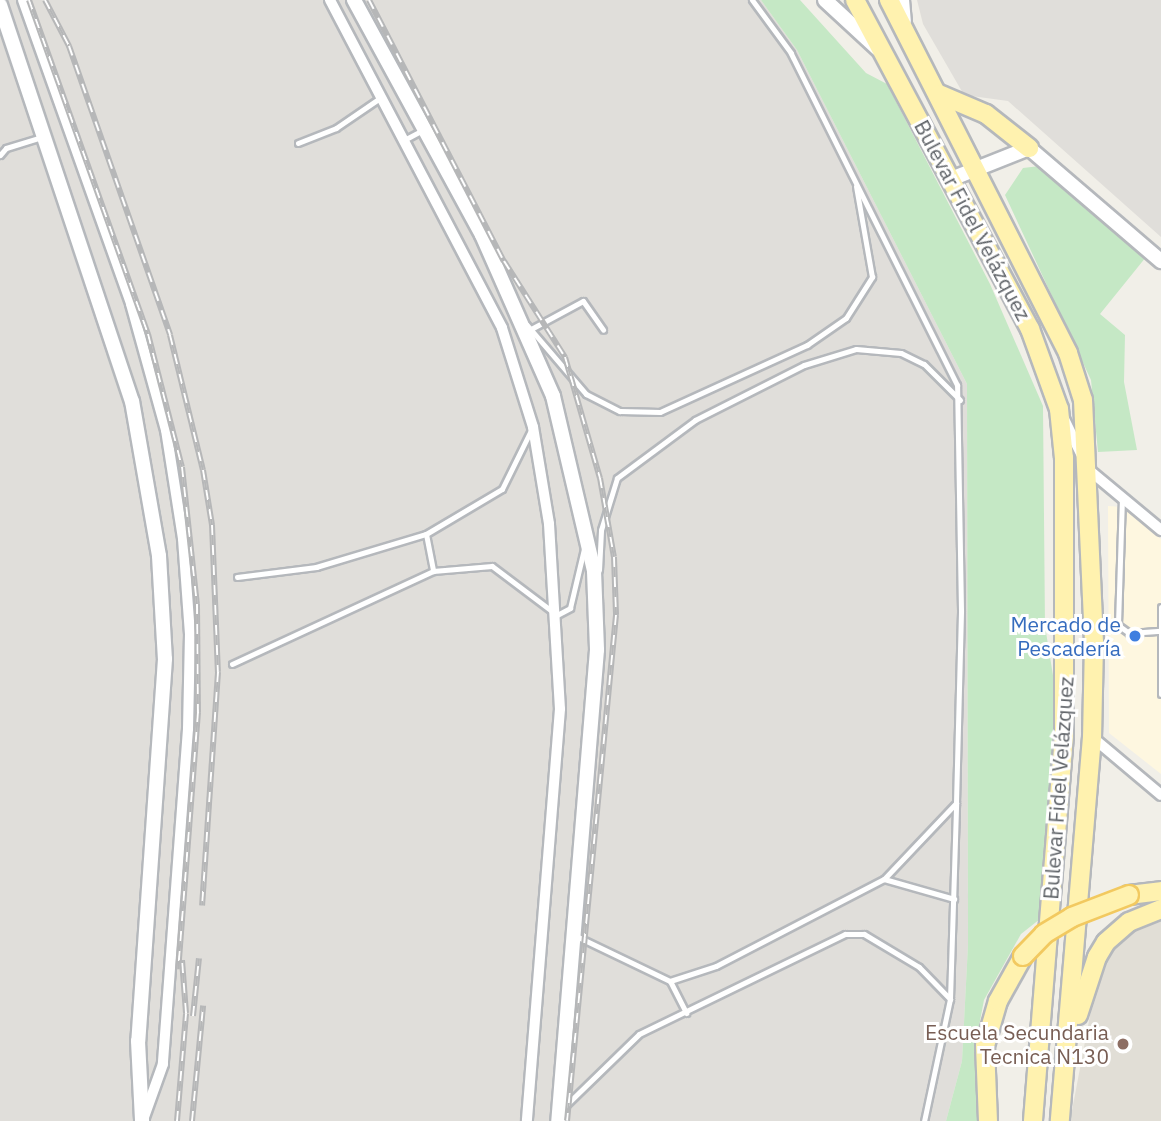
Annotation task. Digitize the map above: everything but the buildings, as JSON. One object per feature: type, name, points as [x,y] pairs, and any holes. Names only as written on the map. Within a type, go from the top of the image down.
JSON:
[{"type":"main road","name":"Bulevar Fidel Velázquez","points":[[855,0],[1030,329],[1059,409],[1066,643],[1065,735],[1033,1121]]},
{"type":"main road","name":"Bulevar Fidel Velázquez","points":[[889,0],[1068,353],[1083,400],[1089,470],[1094,643],[1092,737],[1060,1121]]},
{"type":"main road","points":[[939,94],[986,114],[1030,148]]},
{"type":"main road","points":[[1066,643],[1094,643]]},
{"type":"main road","points":[[988,1121],[985,1046],[998,1001],[1023,956],[1044,934],[1072,917],[1129,895],[1161,891]]},
{"type":"main road","points":[[1065,1083],[1079,1010],[1097,957],[1129,922],[1161,909]]},
{"type":"street","points":[[23,0],[131,304],[166,430],[183,539],[190,634],[187,742],[163,1064],[143,1121]]},
{"type":"street","points":[[330,0],[502,328],[533,427],[549,524],[560,709],[527,1121]]},
{"type":"street","points":[[355,0],[428,127],[553,396],[586,536],[597,618],[560,1115]]},
{"type":"street","points":[[825,0],[884,54]]},
{"type":"street","points":[[904,0],[902,10],[917,53]]},
{"type":"street","points":[[0,5],[132,401],[159,556],[165,659],[138,1041],[143,1121]]},
{"type":"street","points":[[951,179],[1030,148],[1161,261]]},
{"type":"street","points":[[1059,409],[1089,470],[1161,530]]},
{"type":"street","points":[[1092,737],[1161,795]]},
{"type":"lane","points":[[752,0],[791,53],[855,179],[960,400],[956,803],[950,999],[924,1121]]},
{"type":"lane","points":[[298,143],[336,128],[381,97]]},
{"type":"lane","points":[[404,140],[428,127]]},
{"type":"lane","points":[[0,155],[6,148],[45,135]]},
{"type":"lane","points":[[515,310],[586,394],[620,411],[660,412],[807,345],[846,318],[872,277],[855,179]]},
{"type":"lane","points":[[531,330],[583,301],[603,330]]},
{"type":"lane","points":[[597,618],[601,530],[617,478],[695,420],[804,365],[856,349],[901,352],[924,364],[960,400]]},
{"type":"lane","points":[[237,577],[316,568],[426,534],[502,489],[533,427]]},
{"type":"lane","points":[[1122,498],[1118,625],[1129,633],[1160,631]]},
{"type":"lane","points":[[426,534],[433,571]]},
{"type":"lane","points":[[232,664],[433,571],[492,566],[556,615],[570,608],[586,536]]},
{"type":"lane","points":[[1161,607],[1161,694]]},
{"type":"lane","points":[[574,935],[628,965],[670,981],[716,966],[884,879],[956,803]]},
{"type":"lane","points":[[884,879],[954,899]]},
{"type":"lane","points":[[560,1115],[639,1034],[845,934],[864,934],[884,942],[919,967],[950,999]]},
{"type":"lane","points":[[670,981],[686,1013]]},
{"type":"shaded area","points":[[0,0],[761,0],[797,50],[967,384],[968,945],[962,1061],[946,1121],[0,1121]]},
{"type":"shaded area","points":[[917,0],[1161,0],[1161,237],[1008,101],[964,95],[923,24]]},
{"type":"shaded area","name":"Mercado de Pescadería","points":[[1108,506],[1124,507],[1161,539],[1161,774],[1109,733]]},
{"type":"shaded area","name":"Escuela Secundaria Tecnica N130","points":[[1161,921],[1161,1121],[1070,1121],[1099,968],[1118,943],[1143,926]]},
{"type":"green space","points":[[761,0],[800,0],[866,73],[887,84],[990,284],[1043,406],[1045,626],[1057,700],[1040,919],[1021,934],[984,1000],[974,1052],[978,1121],[946,1121],[962,1061],[968,945],[967,384],[797,50]]},
{"type":"green space","points":[[1040,166],[1146,257],[1100,314],[1125,335],[1124,382],[1137,450],[1098,452],[1091,380],[1005,195],[1023,168]]},
{"type":"railway","points":[[29,0],[148,334],[182,467],[197,604],[198,712],[178,969]]},
{"type":"railway","points":[[45,0],[69,46],[170,335],[203,470],[212,525],[218,672],[202,905]]},
{"type":"railway","points":[[369,0],[504,261],[565,357],[600,478],[614,557],[616,615],[567,1121]]},
{"type":"railway","points":[[193,1016],[199,958]]},
{"type":"railway","points":[[177,1121],[186,1013],[182,960]]},
{"type":"railway","points":[[192,1121],[203,1006]]},
{"type":"place","name":"Mercado de Pescadería","points":[[1135,636]]},
{"type":"place","name":"Escuela Secundaria Tecnica N130","points":[[1123,1044]]}]
